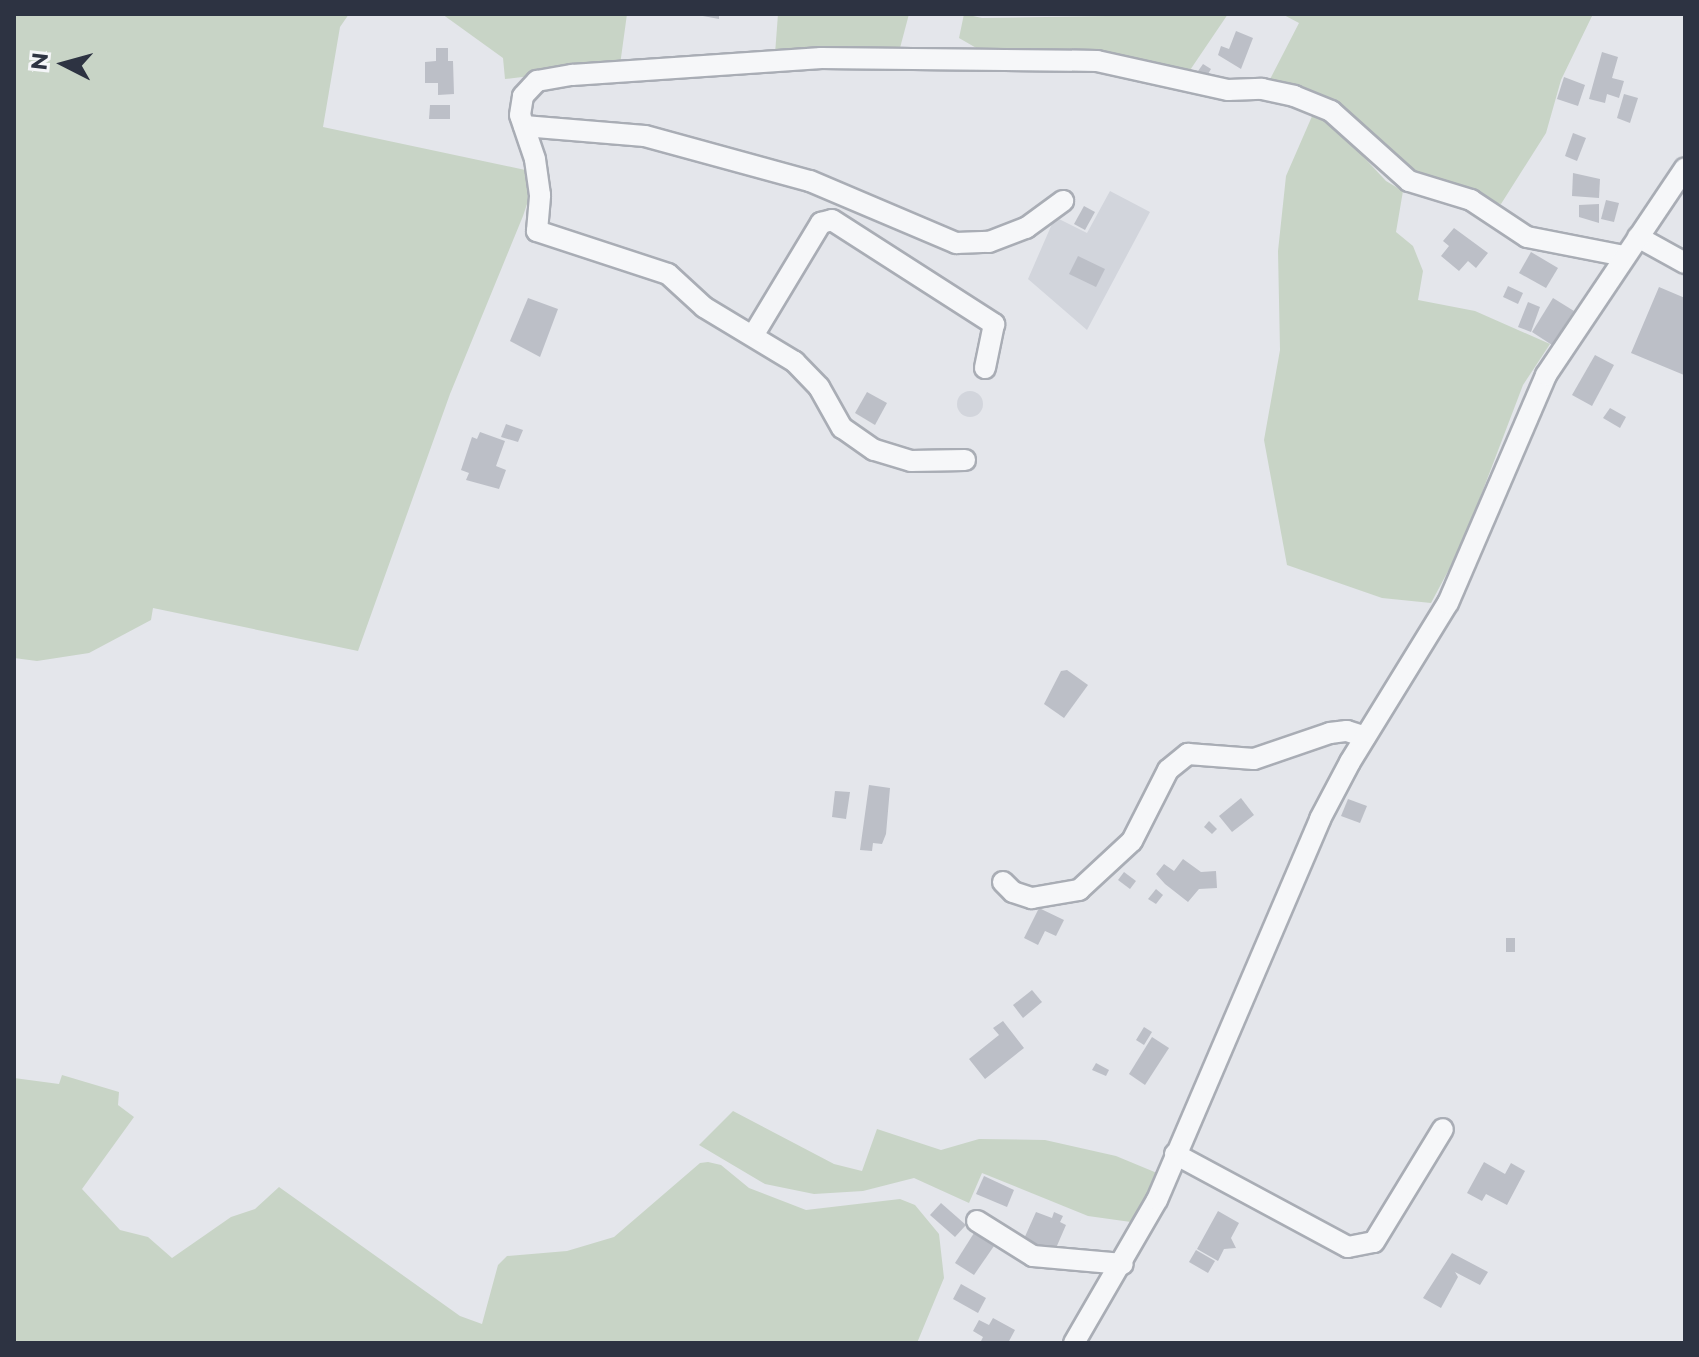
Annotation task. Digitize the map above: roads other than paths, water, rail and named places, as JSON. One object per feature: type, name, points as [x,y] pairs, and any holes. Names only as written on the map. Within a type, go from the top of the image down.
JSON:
[{"type":"street","points":[[965,460],[911,461],[857,441],[842,428],[819,387],[795,362],[754,334],[704,307],[668,274],[537,231],[538,183],[524,126],[523,96],[537,81],[572,75],[821,58],[1097,61],[1192,84],[1294,96],[1331,111],[1409,181],[1471,200],[1527,237],[1624,256]]},
{"type":"street","points":[[524,126],[645,136],[810,181],[956,243],[989,242],[1026,228],[1063,201]]},
{"type":"street","points":[[1074,1343],[1123,1264],[1175,1154],[1320,819],[1365,737],[1448,603],[1546,375],[1685,168]]},
{"type":"street","points":[[754,334],[821,223],[832,220],[994,324],[985,368]]},
{"type":"street","points":[[1638,237],[1685,263]]},
{"type":"street","points":[[1003,882],[1013,892],[1032,898],[1079,890],[1132,841],[1168,770],[1188,754],[1254,759],[1330,733],[1347,731],[1365,737]]},
{"type":"street","points":[[1175,1154],[1348,1247],[1374,1242],[1443,1129]]},
{"type":"street","points":[[977,1221],[1033,1256],[1123,1264]]}]
